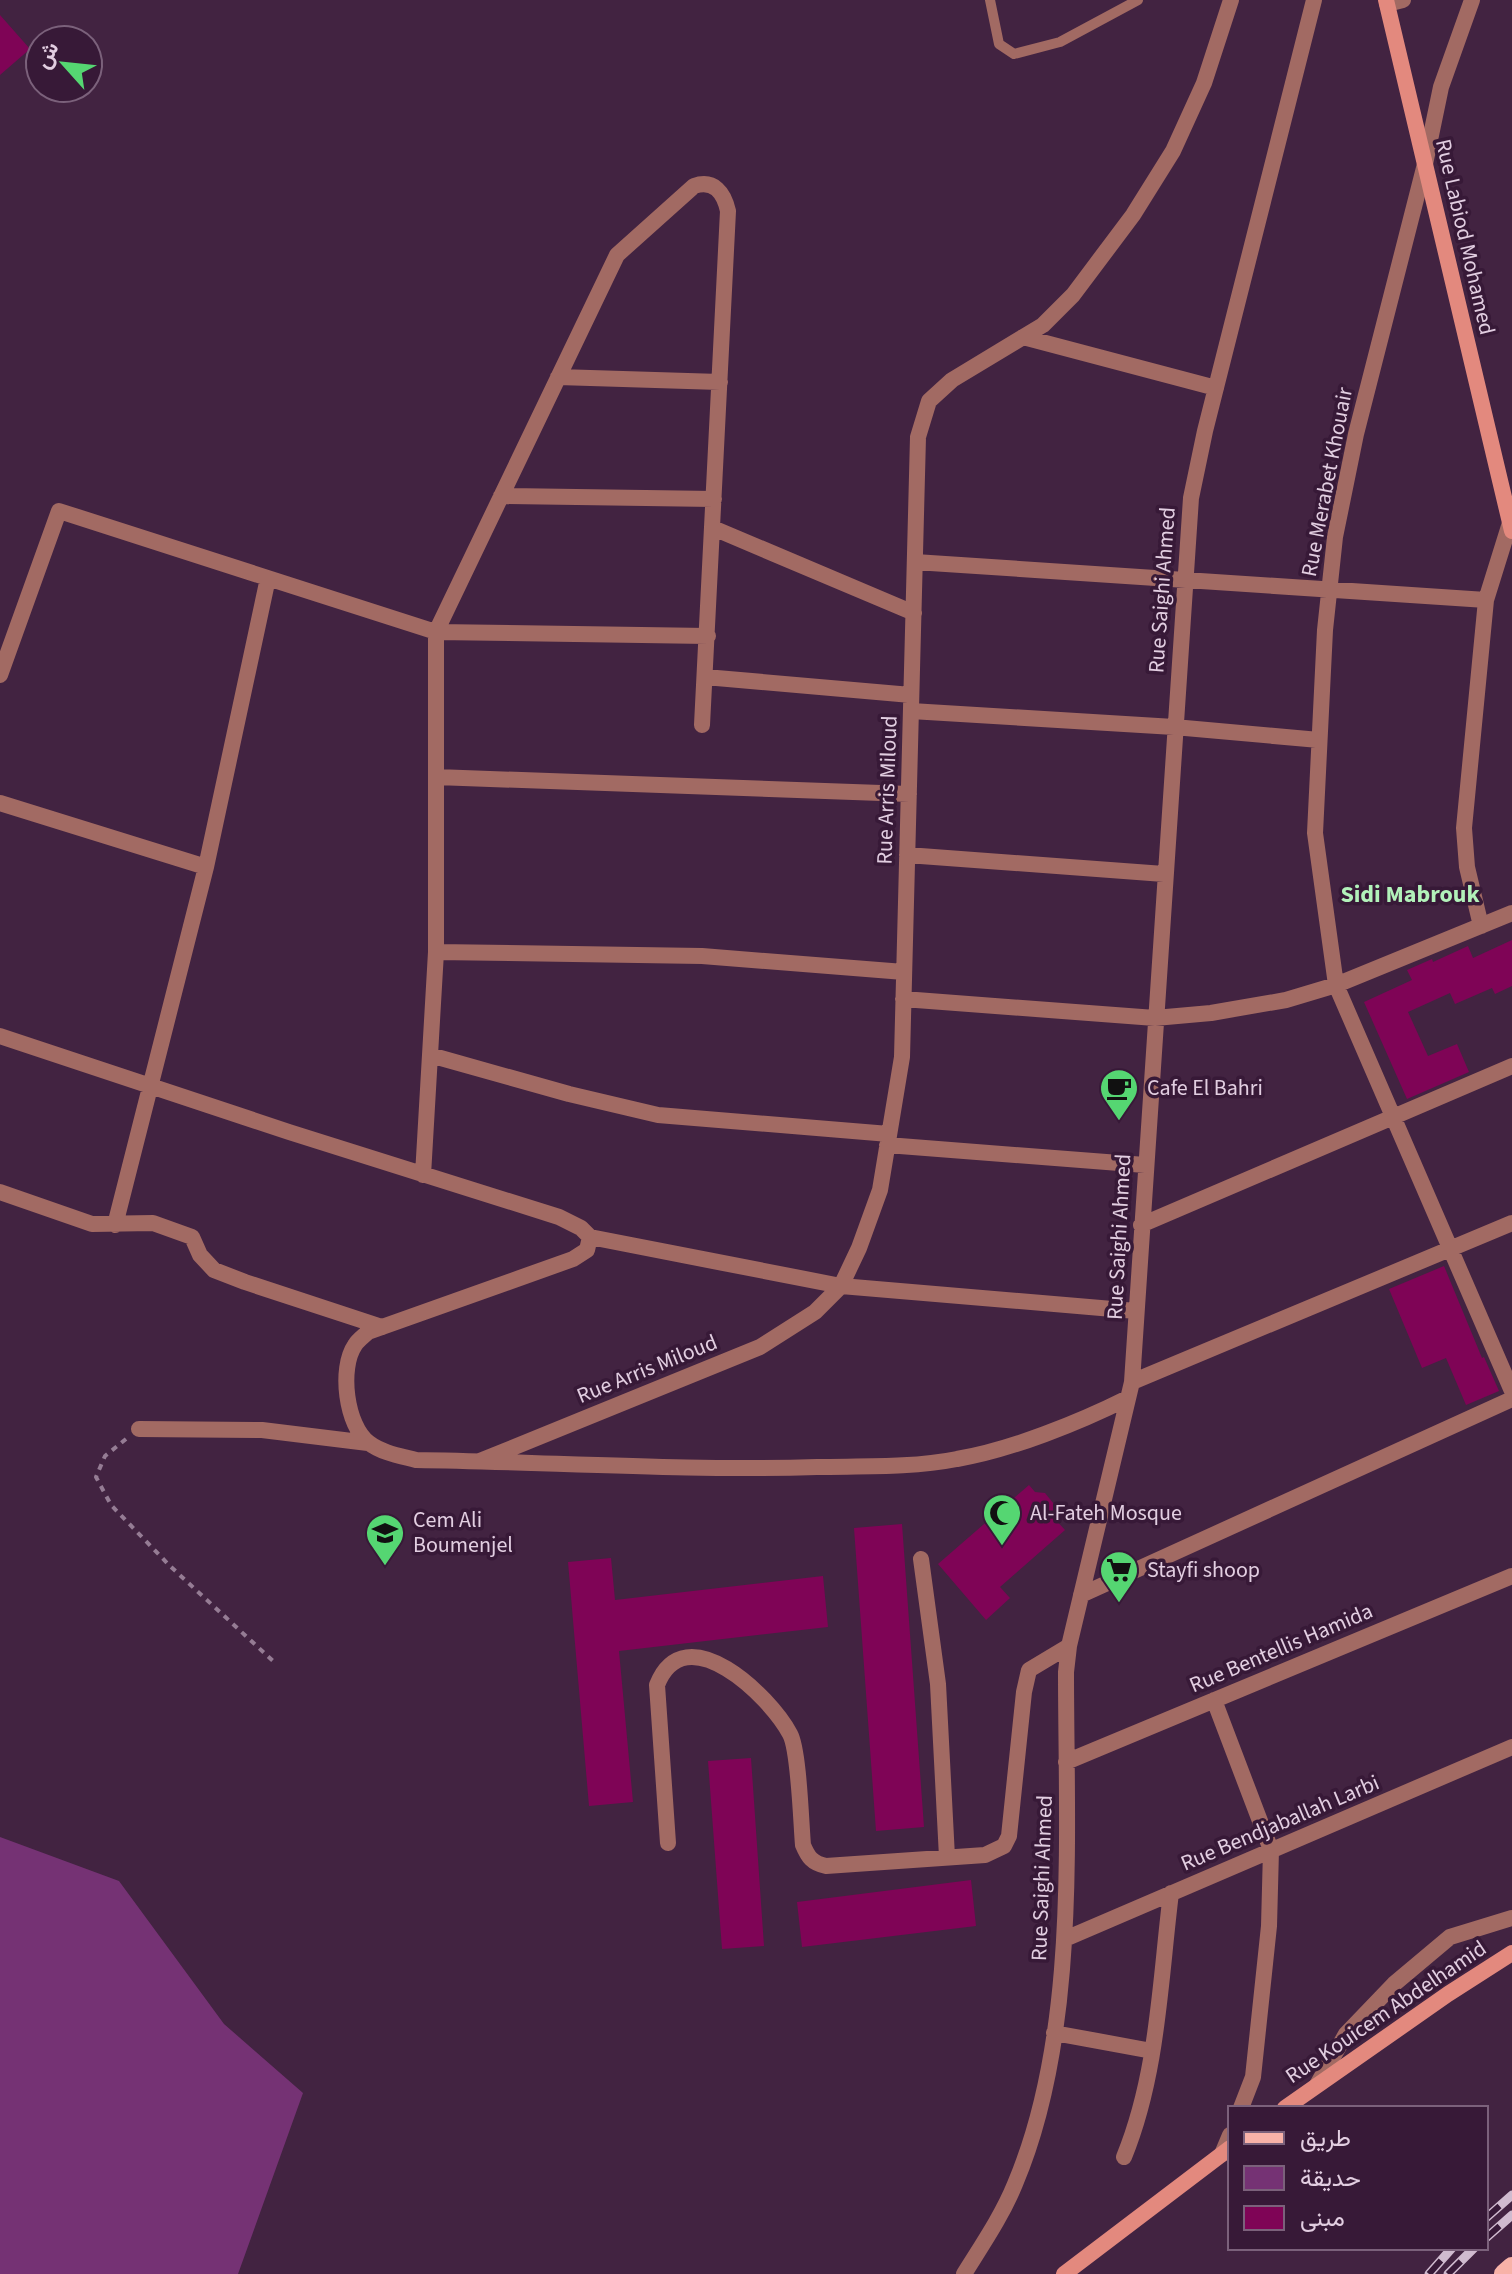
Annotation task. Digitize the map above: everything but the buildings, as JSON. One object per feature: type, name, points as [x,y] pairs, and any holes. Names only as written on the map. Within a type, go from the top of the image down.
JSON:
[{"type":"main road","points":[[1504,2274],[1512,2267]]},
{"type":"street","name":"Rue Arris Miloud","points":[[480,1461],[760,1347],[815,1312],[841,1286],[880,1190],[902,1057],[918,437],[929,401],[952,380],[1043,325],[1073,295],[1133,215],[1173,151],[1204,83],[1231,0]]},
{"type":"street","name":"Rue Saighi Ahmed","points":[[964,2274],[991,2232],[1015,2185],[1037,2123],[1054,2033],[1065,1939],[1069,1646],[1130,1390],[1191,498],[1314,0]]},
{"type":"street","name":"Rue Merabet Khouair","points":[[1472,0],[1441,87],[1425,164],[1356,434],[1335,537],[1315,833],[1336,985],[1512,1391]]},
{"type":"street","name":"Rue Labiod Mohamed","points":[[1392,1],[1425,164],[1511,527]]},
{"type":"street","points":[[423,1175],[436,952],[436,632],[617,255],[694,186],[704,183],[720,191],[728,211],[702,725]]},
{"type":"street","points":[[1023,337],[1216,388]]},
{"type":"street","points":[[558,377],[720,382]]},
{"type":"street","points":[[501,496],[714,499]]},
{"type":"street","points":[[0,675],[59,511],[436,632],[708,636]]},
{"type":"street","points":[[1481,926],[1467,867],[1464,828],[1486,600],[1511,527]]},
{"type":"street","points":[[713,528],[914,613]]},
{"type":"street","points":[[915,562],[1486,600]]},
{"type":"street","points":[[115,1225],[206,867],[268,578]]},
{"type":"street","points":[[705,677],[911,703],[1319,740]]},
{"type":"street","points":[[436,777],[909,794]]},
{"type":"street","points":[[0,803],[206,867]]},
{"type":"street","points":[[907,855],[1164,874]]},
{"type":"street","points":[[903,999],[1155,1018],[1211,1013],[1286,1000],[1336,985],[1512,913]]},
{"type":"street","points":[[436,952],[702,956],[904,972]]},
{"type":"street","points":[[0,1036],[559,1217],[581,1228],[590,1237],[841,1286],[1136,1311]]},
{"type":"street","points":[[430,1055],[658,1115],[1145,1165]]},
{"type":"street","points":[[1141,1225],[1512,1066]]},
{"type":"street","points":[[0,1192],[92,1224],[153,1223],[192,1237],[200,1255],[214,1270],[382,1327]]},
{"type":"street","points":[[139,1429],[262,1430],[368,1443],[416,1460],[757,1469],[881,1466],[956,1460],[1007,1446],[1105,1410],[1130,1390],[1512,1223]]},
{"type":"street","points":[[368,1443],[348,1408],[347,1367],[354,1346],[368,1332],[573,1259],[587,1250],[590,1237]]},
{"type":"street","points":[[1081,1595],[1512,1399]]},
{"type":"street","points":[[921,1559],[938,1684],[947,1857]]},
{"type":"street","name":"Rue Bentellis Hamida","points":[[1066,1762],[1512,1576]]},
{"type":"street","points":[[668,1843],[657,1685],[671,1661],[684,1656],[709,1659],[749,1685],[792,1736],[803,1845],[815,1864],[826,1866],[985,1855],[1004,1846],[1009,1836],[1029,1670],[1069,1646]]},
{"type":"street","points":[[1214,1700],[1271,1850],[1269,1926],[1253,2077],[1242,2106]]},
{"type":"street","name":"Rue Bendjaballah Larbi","points":[[1065,1939],[1512,1747]]},
{"type":"street","points":[[1124,2157],[1138,2122],[1152,2051],[1171,1893]]},
{"type":"street","points":[[1317,2085],[1346,2034],[1394,1984],[1450,1937],[1512,1918]]},
{"type":"street","name":"Rue Kouicem Abdelhamid","points":[[1288,2106],[1512,1953]]},
{"type":"street","points":[[1054,2033],[1152,2051]]},
{"type":"street","points":[[1064,2274],[1226,2151]]},
{"type":"lane","points":[[990,0],[999,44],[1014,54],[1060,42],[1138,0]]},
{"type":"path","points":[[139,1429],[105,1456],[96,1477],[111,1505],[170,1566],[273,1661]]},
{"type":"green space","points":[[0,1837],[119,1881],[224,2024],[303,2093],[238,2274],[0,2274]]},
{"type":"railway","points":[[1488,2216],[1512,2195]]},
{"type":"railway","points":[[1488,2236],[1512,2215]]},
{"type":"railway","points":[[1429,2274],[1450,2250]]},
{"type":"railway","points":[[1448,2274],[1472,2250]]},
{"type":"place","name":"Cafe El Bahri","points":[[1119,1122]]},
{"type":"place","name":"Al-Fateh Mosque","points":[[1002,1547]]},
{"type":"place","name":"Cem Ali Boumenjel","points":[[385,1567]]},
{"type":"place","name":"Stayfi shoop","points":[[1119,1604]]},
{"type":"district","name":"Sidi Mabrouk","points":[[1410,894]]}]
